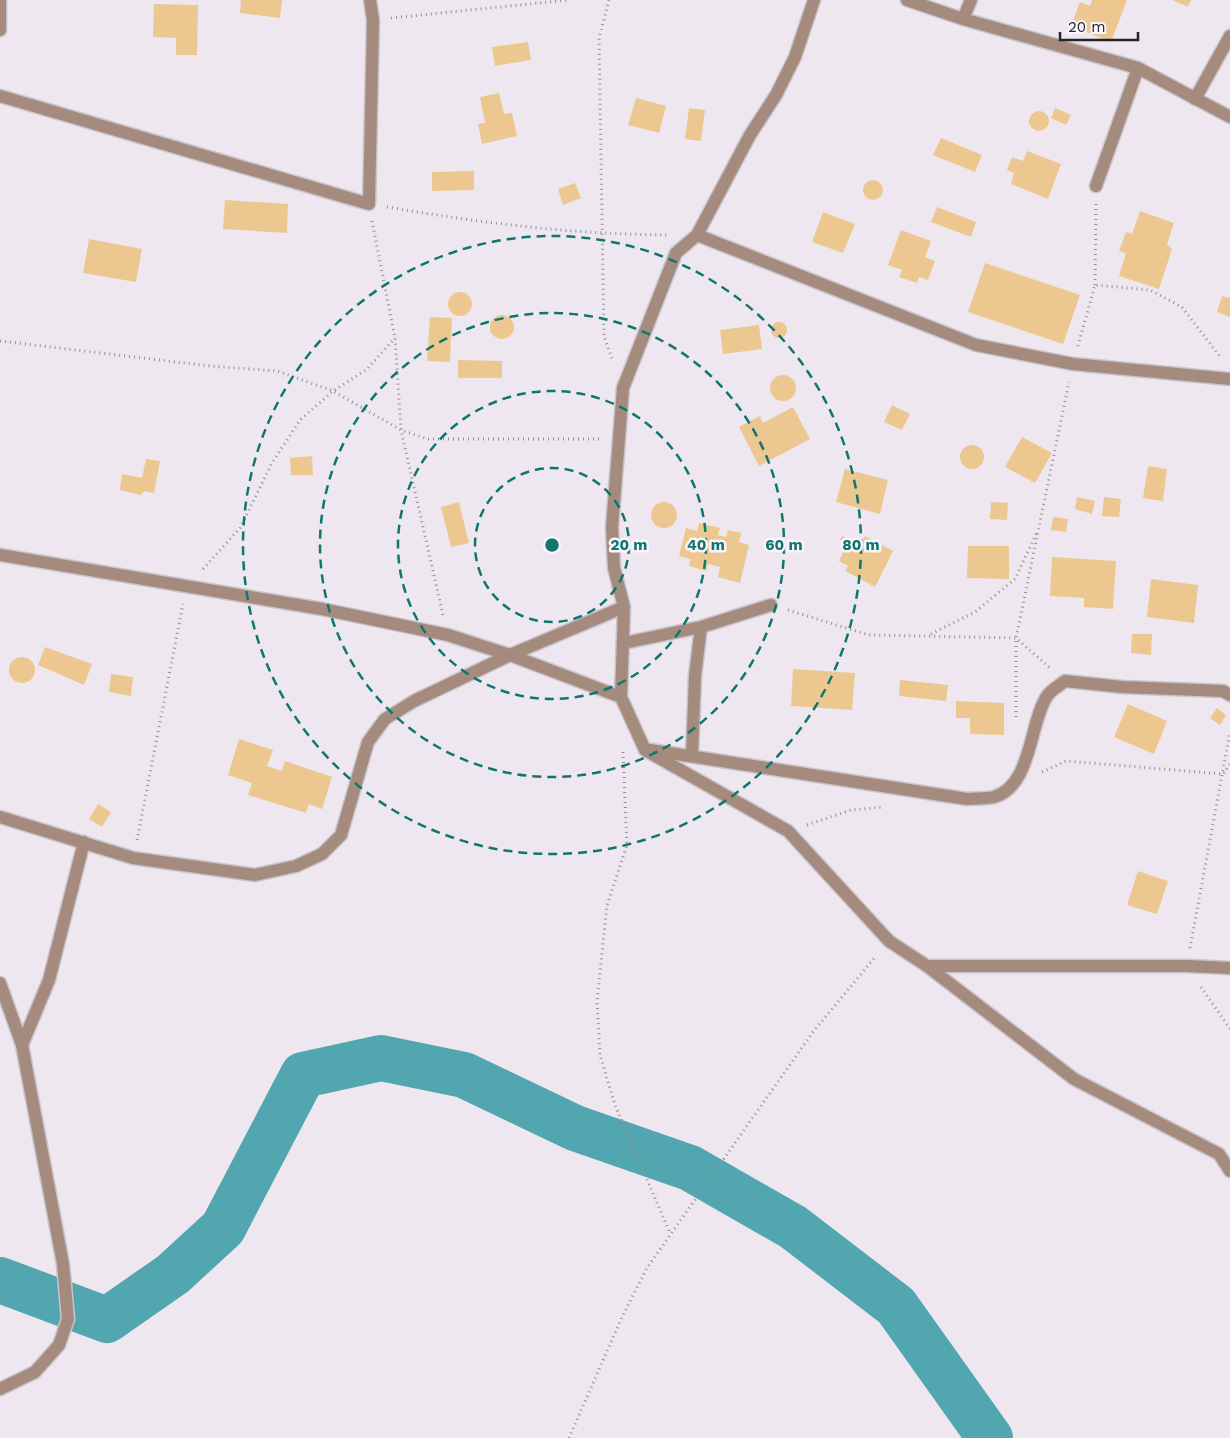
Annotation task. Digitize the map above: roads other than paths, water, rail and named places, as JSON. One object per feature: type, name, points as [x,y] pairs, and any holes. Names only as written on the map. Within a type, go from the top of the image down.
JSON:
[{"type":"street","points":[[0,0],[0,30]]},
{"type":"street","points":[[0,96],[369,204],[373,20],[370,0]]},
{"type":"street","points":[[814,0],[795,57],[776,95],[750,135],[697,235],[676,253],[623,388],[612,527],[614,568],[624,607],[621,697],[645,750],[788,831],[889,941],[927,966],[1074,1079],[1219,1154],[1230,1171]]},
{"type":"street","points":[[907,0],[963,19],[1138,68],[1230,117]]},
{"type":"street","points":[[963,19],[971,0]]},
{"type":"street","points":[[1196,99],[1230,36]]},
{"type":"street","points":[[1096,186],[1138,68]]},
{"type":"street","points":[[697,235],[976,344],[1073,364],[1230,379]]},
{"type":"street","points":[[0,555],[322,609],[448,635],[510,655],[621,697]]},
{"type":"street","points":[[624,643],[701,626],[771,605]]},
{"type":"street","points":[[0,817],[133,858],[255,875],[296,866],[322,854],[341,835],[368,742],[385,719],[414,701],[510,655],[624,607]]},
{"type":"street","points":[[692,755],[695,676],[701,626]]},
{"type":"street","points":[[645,750],[692,755],[967,799],[994,797],[1016,779],[1026,761],[1039,714],[1048,695],[1065,681],[1122,688],[1224,692],[1230,695]]},
{"type":"street","points":[[22,1045],[50,980],[84,842]]},
{"type":"street","points":[[927,966],[1187,966],[1230,968]]},
{"type":"street","points":[[0,983],[22,1045],[63,1264],[68,1319],[59,1345],[35,1372],[0,1388]]},
{"type":"waterway","points":[[0,1280],[107,1320],[173,1274],[223,1228],[303,1075],[381,1058],[464,1075],[575,1128],[690,1168],[793,1227],[896,1306],[990,1438]]}]
